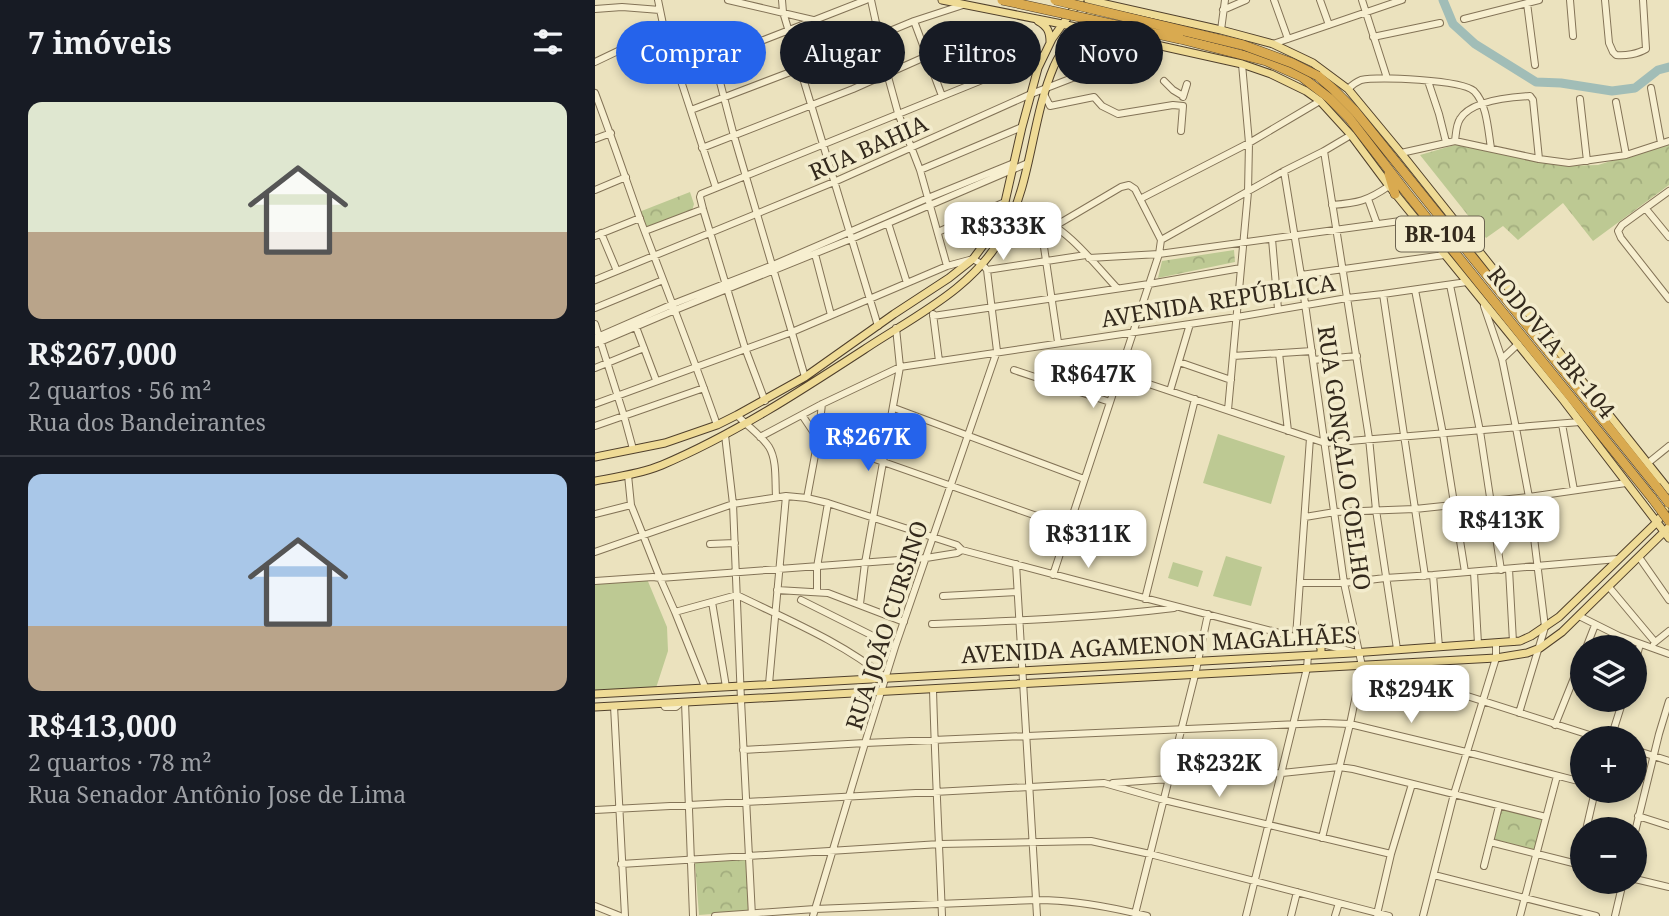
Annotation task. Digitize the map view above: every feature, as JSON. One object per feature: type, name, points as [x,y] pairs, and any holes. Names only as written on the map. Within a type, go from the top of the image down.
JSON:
[{"type":"highway","name":"RODOVIA BR-104","points":[[1002,0],[1266,61],[1302,77],[1322,91],[1349,118],[1669,521]]},
{"type":"highway","name":"RODOVIA BR-104","points":[[1055,0],[1243,45],[1293,62],[1318,76],[1355,111],[1669,503]]},
{"type":"highway","points":[[1386,166],[1392,190]]},
{"type":"highway","points":[[1413,182],[1429,189]]},
{"type":"highway","points":[[1495,316],[1514,325]]},
{"type":"main road","points":[[942,0],[1055,23]]},
{"type":"main road","points":[[1064,21],[1080,0]]},
{"type":"main road","points":[[1084,21],[1096,1],[1221,30],[1273,44],[1313,63],[1348,89],[1648,463],[1669,493],[1655,519]]},
{"type":"main road","points":[[1034,19],[1047,27],[1050,43]]},
{"type":"main road","points":[[595,457],[664,443],[717,425],[765,401],[805,377],[973,259],[990,236],[1005,202],[1031,94],[1044,55],[1055,35]]},
{"type":"main road","points":[[1163,47],[1242,64],[1290,82],[1320,101],[1351,135],[1668,535]]},
{"type":"main road","points":[[595,481],[661,466],[745,425],[931,306],[985,268],[1010,222],[1022,188],[1045,92],[1055,68]]},
{"type":"main road","name":"AVENIDA AGAMENON MAGALHÃES","points":[[595,694],[1358,653],[1513,642],[1531,636],[1559,617],[1618,559],[1669,503]]},
{"type":"main road","name":"AVENIDA AGAMENON MAGALHÃES","points":[[595,708],[1496,658],[1540,648],[1579,616],[1654,542],[1668,535]]},
{"type":"main road","points":[[1318,643],[1321,654]]},
{"type":"street","points":[[659,0],[662,21]]},
{"type":"street","points":[[728,0],[815,20],[869,0],[875,21]]},
{"type":"street","points":[[782,0],[785,21]]},
{"type":"street","points":[[1221,30],[1225,0]]},
{"type":"street","points":[[1223,10],[1246,0]]},
{"type":"street","points":[[1274,0],[1288,39]]},
{"type":"street","points":[[1320,0],[1329,25]]},
{"type":"street","points":[[1362,0],[1387,78]]},
{"type":"street","points":[[1273,44],[1402,0]]},
{"type":"street","points":[[1464,19],[1514,3],[1539,0]]},
{"type":"street","points":[[1570,0],[1573,36]]},
{"type":"street","points":[[1605,0],[1609,43],[1613,52],[1619,56],[1646,49],[1643,0]]},
{"type":"street","points":[[1527,3],[1535,65]]},
{"type":"street","points":[[905,25],[964,4]]},
{"type":"street","points":[[595,9],[622,7],[660,10]]},
{"type":"street","points":[[914,21],[919,35]]},
{"type":"street","points":[[1373,37],[1440,23]]},
{"type":"street","points":[[595,62],[616,52]]},
{"type":"street","points":[[1228,411],[1248,192],[1249,143],[1242,64]]},
{"type":"street","points":[[691,110],[780,76]]},
{"type":"street","points":[[1348,89],[1361,80],[1387,78],[1455,84],[1469,88],[1482,103],[1491,148]]},
{"type":"street","points":[[1164,81],[1183,96]]},
{"type":"street","points":[[1428,81],[1446,142]]},
{"type":"street","points":[[683,84],[716,188]]},
{"type":"street","points":[[720,84],[805,377]]},
{"type":"street","points":[[805,84],[877,326]]},
{"type":"street","points":[[702,148],[864,84]]},
{"type":"street","points":[[890,84],[920,170],[947,267]]},
{"type":"street","points":[[937,84],[942,96]]},
{"type":"street","points":[[765,401],[745,348],[700,195],[972,84]]},
{"type":"street","name":"RUA BAHIA","points":[[595,280],[834,182],[1031,94],[1045,92],[1064,84]]},
{"type":"street","points":[[1180,106],[1187,84]]},
{"type":"street","points":[[1401,153],[1455,141],[1569,163],[1626,155],[1665,142],[1651,88]]},
{"type":"street","points":[[1045,92],[1050,106],[1094,97],[1102,106],[1118,114],[1173,105],[1183,106],[1181,131]]},
{"type":"street","points":[[595,93],[717,425]]},
{"type":"street","points":[[1455,141],[1459,119],[1463,114],[1482,103],[1532,96],[1539,159]]},
{"type":"street","points":[[1580,99],[1587,161]]},
{"type":"street","points":[[1140,199],[1249,143],[1320,101]]},
{"type":"street","points":[[1616,102],[1626,155]]},
{"type":"street","points":[[920,170],[1022,128]]},
{"type":"street","points":[[595,139],[611,133]]},
{"type":"street","points":[[1161,240],[1351,135]]},
{"type":"street","points":[[1324,151],[1357,356],[1385,578],[1397,649]]},
{"type":"street","points":[[597,340],[1013,166],[1028,163]]},
{"type":"street","name":"RUA GONÇALO COELHO","points":[[1284,172],[1345,583],[1362,666]]},
{"type":"street","points":[[595,190],[626,177]]},
{"type":"street","points":[[1053,575],[1159,254],[1161,240],[1135,189],[1129,185],[1121,187],[1055,226]]},
{"type":"street","points":[[1332,205],[1357,202],[1392,190]]},
{"type":"street","points":[[1669,191],[1622,225],[1618,231],[1669,299]]},
{"type":"street","points":[[1368,199],[1377,225]]},
{"type":"street","points":[[774,268],[888,223],[929,201]]},
{"type":"street","points":[[938,232],[1005,202]]},
{"type":"street","points":[[645,231],[703,209]]},
{"type":"street","points":[[1646,209],[1669,237]]},
{"type":"street","points":[[617,271],[598,234],[640,218]]},
{"type":"street","points":[[595,404],[792,332],[907,283],[973,259],[985,268],[1087,256],[1159,254],[1415,219]]},
{"type":"street","points":[[1010,222],[1040,220],[1055,226],[1117,288]]},
{"type":"street","points":[[1040,220],[1058,342]]},
{"type":"street","points":[[888,223],[907,283]]},
{"type":"street","points":[[1272,239],[1278,309]]},
{"type":"street","points":[[815,254],[831,316]]},
{"type":"street","points":[[1301,275],[1444,255]]},
{"type":"street","name":"RUA JOÃO CURSINO","points":[[814,913],[895,647],[997,351],[985,268]]},
{"type":"street","points":[[933,316],[1241,268]]},
{"type":"street","points":[[595,308],[663,280]]},
{"type":"street","name":"AVENIDA REPÚBLICA","points":[[759,437],[900,367],[1467,282]]},
{"type":"street","points":[[1450,285],[1480,431],[1501,570]]},
{"type":"street","points":[[1415,290],[1443,434],[1465,572]]},
{"type":"street","points":[[1383,294],[1439,647]]},
{"type":"street","points":[[1483,301],[1502,359],[1516,428],[1529,497],[1545,627],[1519,713]]},
{"type":"street","points":[[931,306],[939,360]]},
{"type":"street","points":[[597,340],[636,327],[674,307]]},
{"type":"street","points":[[595,324],[597,340],[607,363],[633,449]]},
{"type":"street","points":[[1170,391],[1190,324]]},
{"type":"street","points":[[636,327],[656,380]]},
{"type":"street","points":[[860,604],[900,367],[896,328]]},
{"type":"street","points":[[1502,359],[1518,344]]},
{"type":"street","points":[[595,368],[644,348]]},
{"type":"street","points":[[1233,356],[1312,351]]},
{"type":"street","points":[[1279,353],[1288,431]]},
{"type":"street","points":[[1313,360],[1357,356]]},
{"type":"street","points":[[1179,362],[1231,380]]},
{"type":"street","points":[[1014,370],[1110,402]]},
{"type":"street","points":[[1119,374],[1325,443],[1580,422]]},
{"type":"street","points":[[595,426],[704,388]]},
{"type":"street","points":[[1145,599],[1195,399]]},
{"type":"street","points":[[807,498],[822,404]]},
{"type":"street","points":[[894,408],[1084,479]]},
{"type":"street","points":[[737,415],[772,452],[776,496]]},
{"type":"street","points":[[802,415],[818,439],[1068,527]]},
{"type":"street","points":[[1562,424],[1574,490]]},
{"type":"street","points":[[725,435],[737,573],[748,857],[753,915]]},
{"type":"street","points":[[1296,637],[1310,438]]},
{"type":"street","points":[[1648,463],[1669,446]]},
{"type":"street","points":[[628,475],[631,505],[705,687]]},
{"type":"street","points":[[1305,517],[1335,512],[1415,509],[1529,497],[1626,483]]},
{"type":"street","points":[[595,552],[733,505],[776,496],[807,498],[875,517],[957,545],[962,550],[1358,653]]},
{"type":"street","points":[[769,684],[786,496]]},
{"type":"street","points":[[817,591],[817,567],[828,503]]},
{"type":"street","points":[[595,514],[631,505]]},
{"type":"street","points":[[710,544],[735,542]]},
{"type":"street","points":[[595,581],[926,558],[962,550]]},
{"type":"street","points":[[1639,558],[1668,595]]},
{"type":"street","points":[[1300,583],[1345,583],[1618,559]]},
{"type":"street","points":[[1016,564],[1037,916]]},
{"type":"street","points":[[1509,569],[1513,642]]},
{"type":"street","points":[[1474,572],[1478,644]]},
{"type":"street","points":[[1609,587],[1653,644],[1669,654]]},
{"type":"street","points":[[777,590],[817,591],[837,596],[904,622]]},
{"type":"street","points":[[943,596],[1017,593]]},
{"type":"street","points":[[675,612],[737,595],[795,622],[858,658],[886,678]]},
{"type":"street","points":[[801,600],[895,647]]},
{"type":"street","points":[[712,602],[726,687]]},
{"type":"street","points":[[932,624],[1019,621],[1146,612],[1179,607]]},
{"type":"street","points":[[1135,915],[1208,614]]},
{"type":"street","points":[[1579,616],[1619,635]]},
{"type":"street","points":[[1591,635],[1595,625]]},
{"type":"street","points":[[1647,644],[1653,644],[1669,631]]},
{"type":"street","points":[[1423,916],[1454,794],[1496,658],[1496,644]]},
{"type":"street","points":[[1247,916],[1308,655]]},
{"type":"street","points":[[1371,665],[1570,729]]},
{"type":"street","points":[[1322,838],[1362,666]]},
{"type":"street","points":[[1555,725],[1570,688]]},
{"type":"street","points":[[933,689],[942,916]]},
{"type":"street","points":[[1669,701],[1638,816],[1669,825]]},
{"type":"street","points":[[683,703],[693,916]]},
{"type":"street","points":[[595,905],[623,916],[614,706]]},
{"type":"street","points":[[743,750],[1293,723],[1350,724],[1570,779]]},
{"type":"street","points":[[1647,754],[1669,761]]},
{"type":"street","points":[[595,810],[1104,783],[1194,775],[1282,773],[1339,767],[1546,817]]},
{"type":"street","points":[[1520,916],[1557,776]]},
{"type":"street","points":[[1104,783],[1391,854]]},
{"type":"street","points":[[1377,914],[1412,784]]},
{"type":"street","points":[[1484,866],[1499,806]]},
{"type":"street","points":[[621,864],[940,844],[1091,841],[1389,916]]},
{"type":"street","points":[[1490,842],[1570,863]]},
{"type":"street","points":[[1434,875],[1596,916]]},
{"type":"street","points":[[1647,882],[1669,887]]},
{"type":"street","points":[[1291,916],[1297,892]]},
{"type":"street","points":[[1615,916],[1620,894]]},
{"type":"street","points":[[715,916],[814,913],[942,903],[1062,900],[1147,916]]},
{"type":"street","points":[[1335,916],[1339,903]]},
{"type":"green space","points":[[1669,143],[1669,185],[1593,241],[1563,203],[1518,240],[1503,226],[1486,238],[1420,155],[1458,144],[1563,166],[1598,165]]},
{"type":"green space","points":[[690,192],[694,204],[692,211],[646,229],[639,212]]},
{"type":"green space","points":[[1234,250],[1235,262],[1158,278],[1162,261]]},
{"type":"green space","points":[[1061,357],[1104,372],[1096,395],[1053,380]]},
{"type":"green space","points":[[1218,434],[1285,456],[1271,504],[1203,483]]},
{"type":"green space","points":[[1226,556],[1262,567],[1251,606],[1213,596]]},
{"type":"green space","points":[[1173,562],[1203,571],[1198,587],[1168,578]]},
{"type":"green space","points":[[647,579],[667,627],[668,651],[656,688],[595,691],[595,583]]},
{"type":"green space","points":[[1499,806],[1546,817],[1536,853],[1490,842]]},
{"type":"green space","points":[[748,859],[752,911],[699,915],[695,863]]},
{"type":"waterway","points":[[1443,0],[1453,24],[1475,44],[1536,82],[1612,91],[1635,88],[1658,70],[1669,67]]}]
